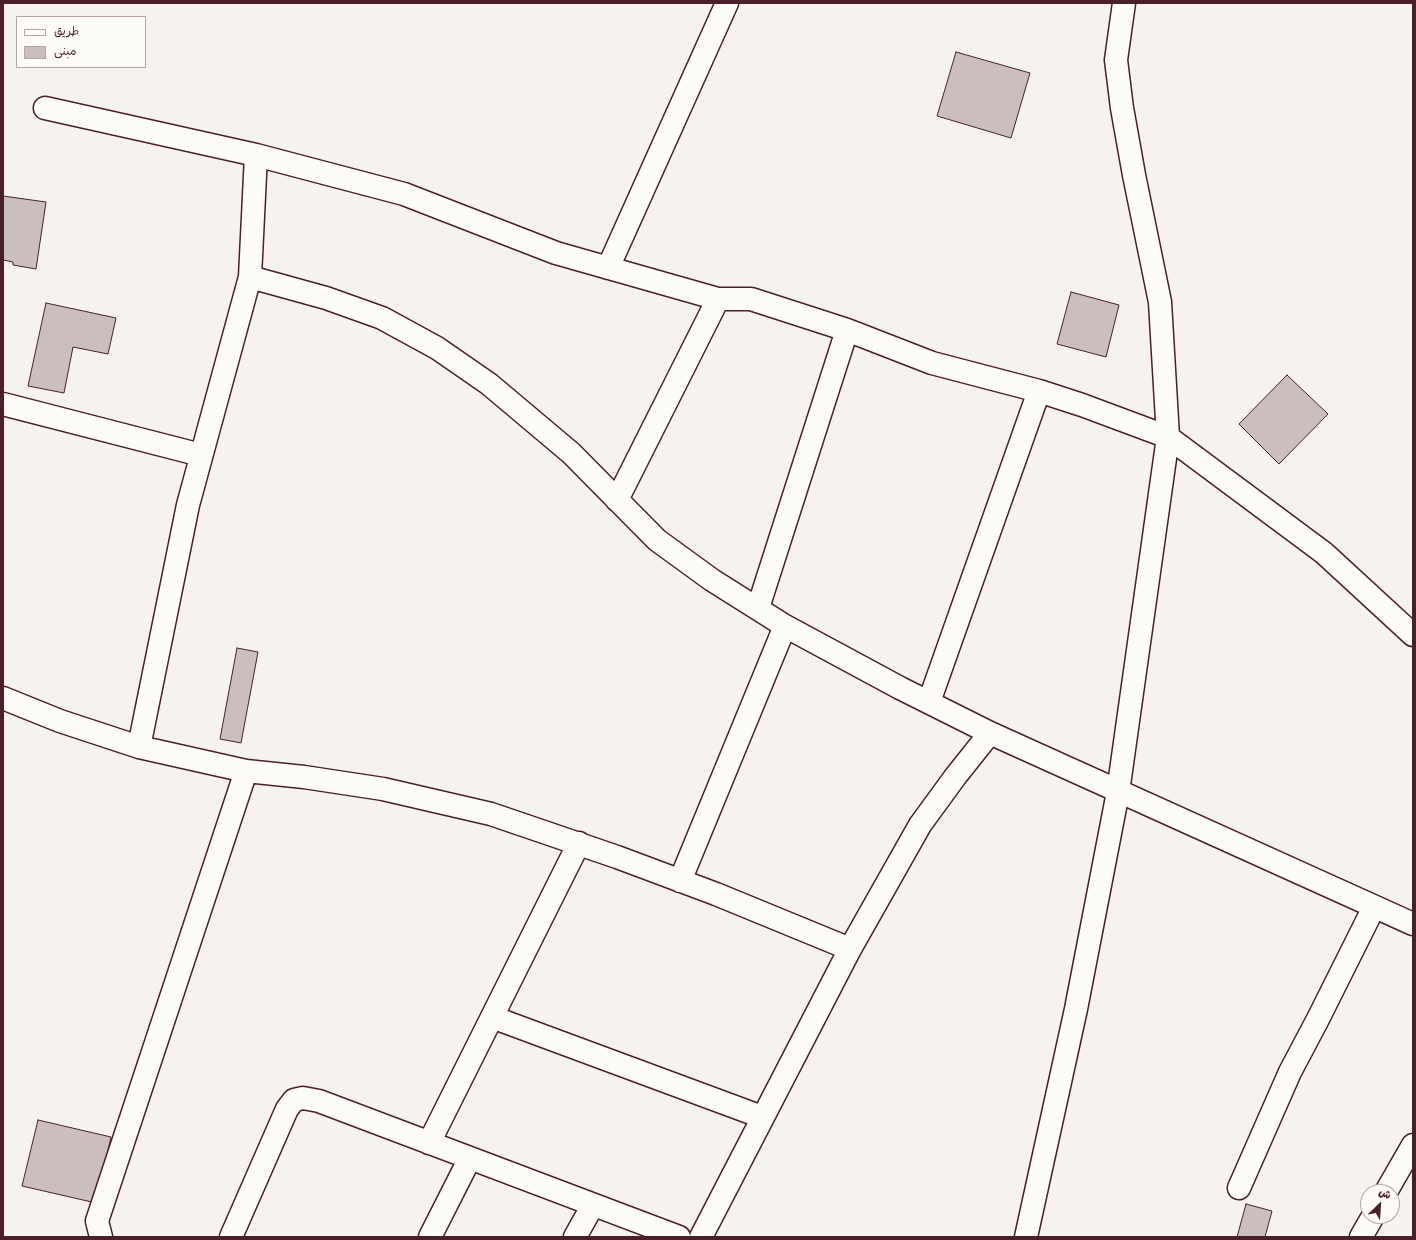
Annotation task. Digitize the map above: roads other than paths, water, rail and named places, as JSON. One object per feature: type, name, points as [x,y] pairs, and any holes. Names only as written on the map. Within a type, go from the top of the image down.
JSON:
[{"type":"street","points":[[608,268],[727,3]]},
{"type":"street","points":[[1026,1237],[1076,1009],[1118,792],[1168,437],[1160,302],[1134,176],[1122,108],[1116,60],[1124,3]]},
{"type":"street","points":[[45,108],[256,155],[404,194],[556,253],[718,299],[751,299],[847,330],[932,363],[1039,391],[1082,405],[1168,437],[1324,553],[1413,635]]},
{"type":"street","points":[[139,747],[188,505],[250,277],[256,155]]},
{"type":"street","points":[[250,277],[326,298],[382,318],[437,348],[489,384],[571,453],[657,540],[712,580],[785,626],[990,733],[1413,924]]},
{"type":"street","points":[[617,500],[718,299]]},
{"type":"street","points":[[758,608],[847,330]]},
{"type":"street","points":[[929,702],[1039,391]]},
{"type":"street","points":[[3,404],[201,455]]},
{"type":"street","points":[[680,881],[785,626]]},
{"type":"street","points":[[3,698],[60,721],[139,747],[246,771],[304,777],[383,789],[491,814],[579,843],[716,894],[850,948]]},
{"type":"street","points":[[701,1237],[850,948],[920,825],[955,777],[990,733]]},
{"type":"street","points":[[101,1237],[97,1221],[246,771]]},
{"type":"street","points":[[429,1143],[579,843]]},
{"type":"street","points":[[1240,1188],[1290,1072],[1374,907]]},
{"type":"street","points":[[492,1017],[762,1117]]},
{"type":"street","points":[[231,1237],[287,1109],[294,1100],[303,1098],[320,1101],[679,1237]]},
{"type":"street","points":[[1391,1184],[1413,1145]]},
{"type":"street","points":[[430,1237],[470,1158]]},
{"type":"street","points":[[575,1237],[593,1205]]},
{"type":"street","points":[[1361,1237],[1368,1224]]}]
